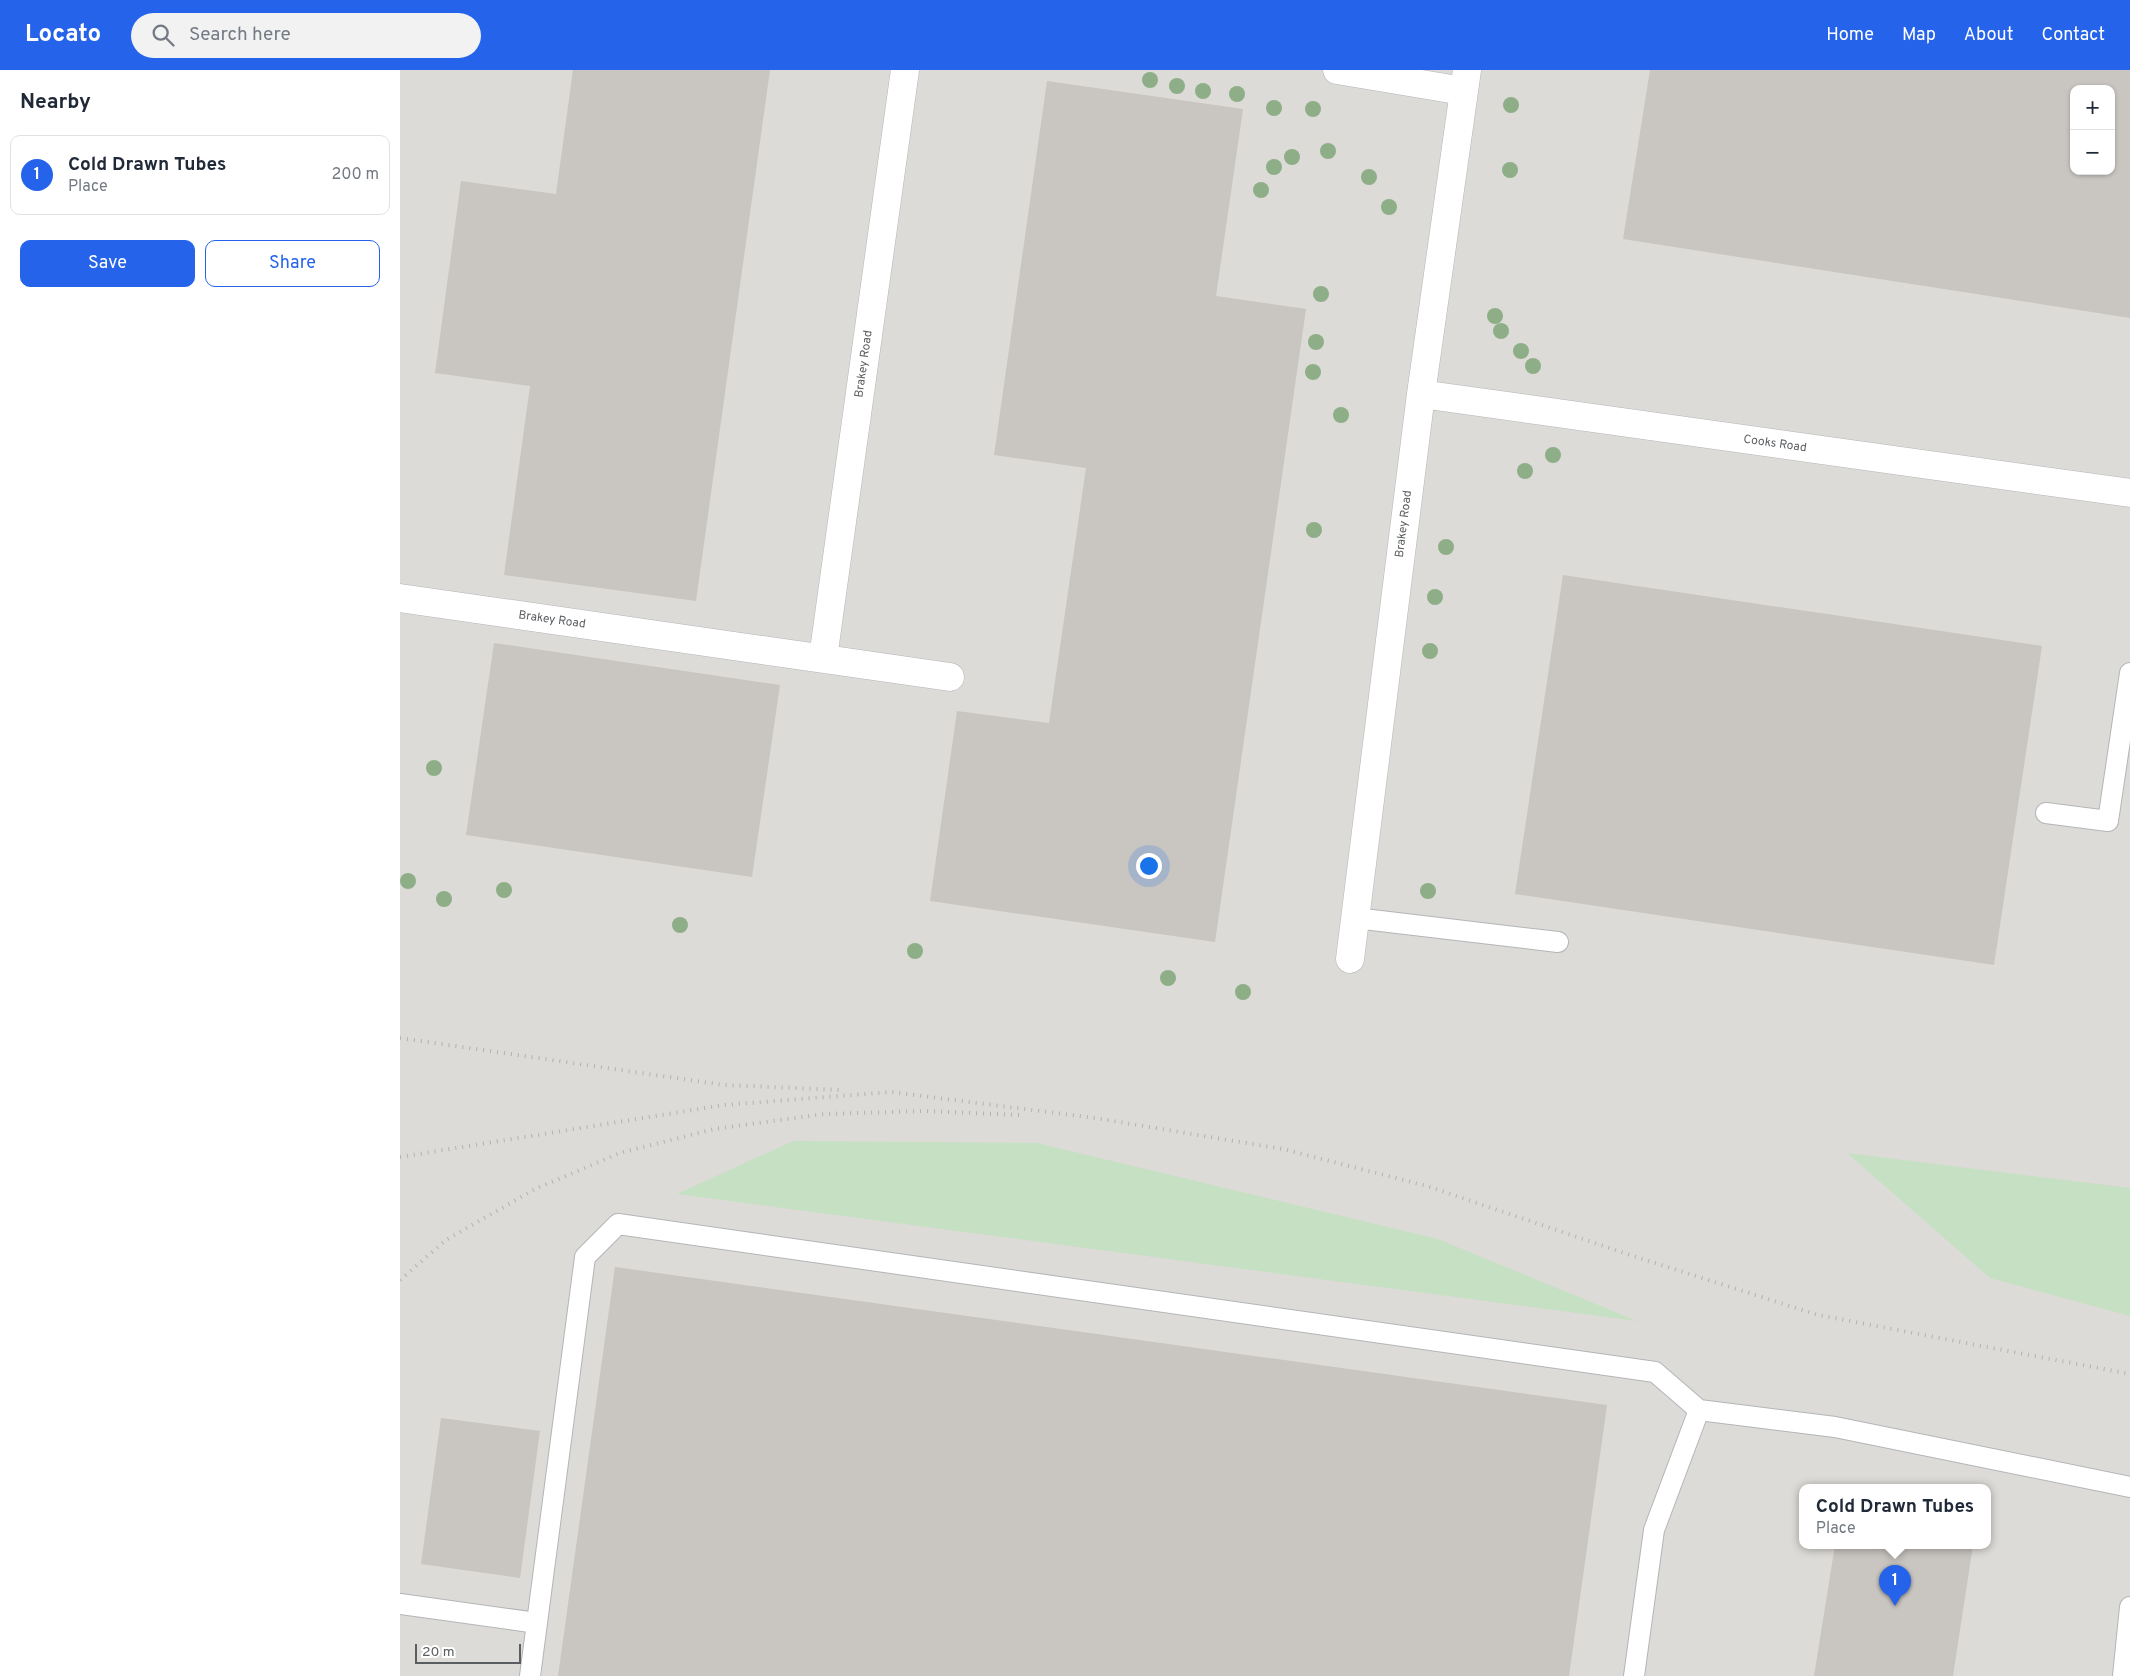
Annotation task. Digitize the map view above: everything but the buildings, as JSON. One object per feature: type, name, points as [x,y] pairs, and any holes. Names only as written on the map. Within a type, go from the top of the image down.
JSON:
[{"type":"street","name":"Brakey Road","points":[[823,658],[906,70]]},
{"type":"street","name":"Brakey Road","points":[[1337,70],[1465,80],[1421,394],[1350,959]]},
{"type":"street","name":"Cooks Road","points":[[1421,394],[2130,493]]},
{"type":"street","name":"Brakey Road","points":[[400,598],[950,677]]},
{"type":"lane","points":[[2046,813],[2108,820],[2130,673]]},
{"type":"lane","points":[[1355,918],[1558,942]]},
{"type":"lane","points":[[530,1676],[585,1257],[618,1224],[1655,1372],[1699,1410],[1835,1427],[2130,1487]]},
{"type":"lane","points":[[1634,1676],[1654,1530],[1699,1410]]},
{"type":"lane","points":[[400,1604],[537,1623]]},
{"type":"lane","points":[[2123,1676],[2130,1607]]},
{"type":"shaded area","points":[[400,70],[2130,70],[2130,1676],[400,1676]]},
{"type":"green space","points":[[793,1141],[1037,1143],[1438,1239],[1637,1321],[677,1194]]},
{"type":"green space","points":[[1847,1153],[2130,1188],[2130,1316],[1990,1278]]},
{"type":"railway","points":[[400,1038],[724,1085],[841,1090]]},
{"type":"railway","points":[[400,1157],[724,1105],[891,1092],[1095,1118],[1283,1149],[1427,1186],[1627,1254],[1818,1315],[2130,1374]]},
{"type":"railway","points":[[400,1280],[446,1240],[535,1189],[620,1153],[714,1129],[824,1114],[926,1111],[1020,1115]]},
{"type":"place","name":"Cold Drawn Tubes","points":[[1895,1606]]}]
